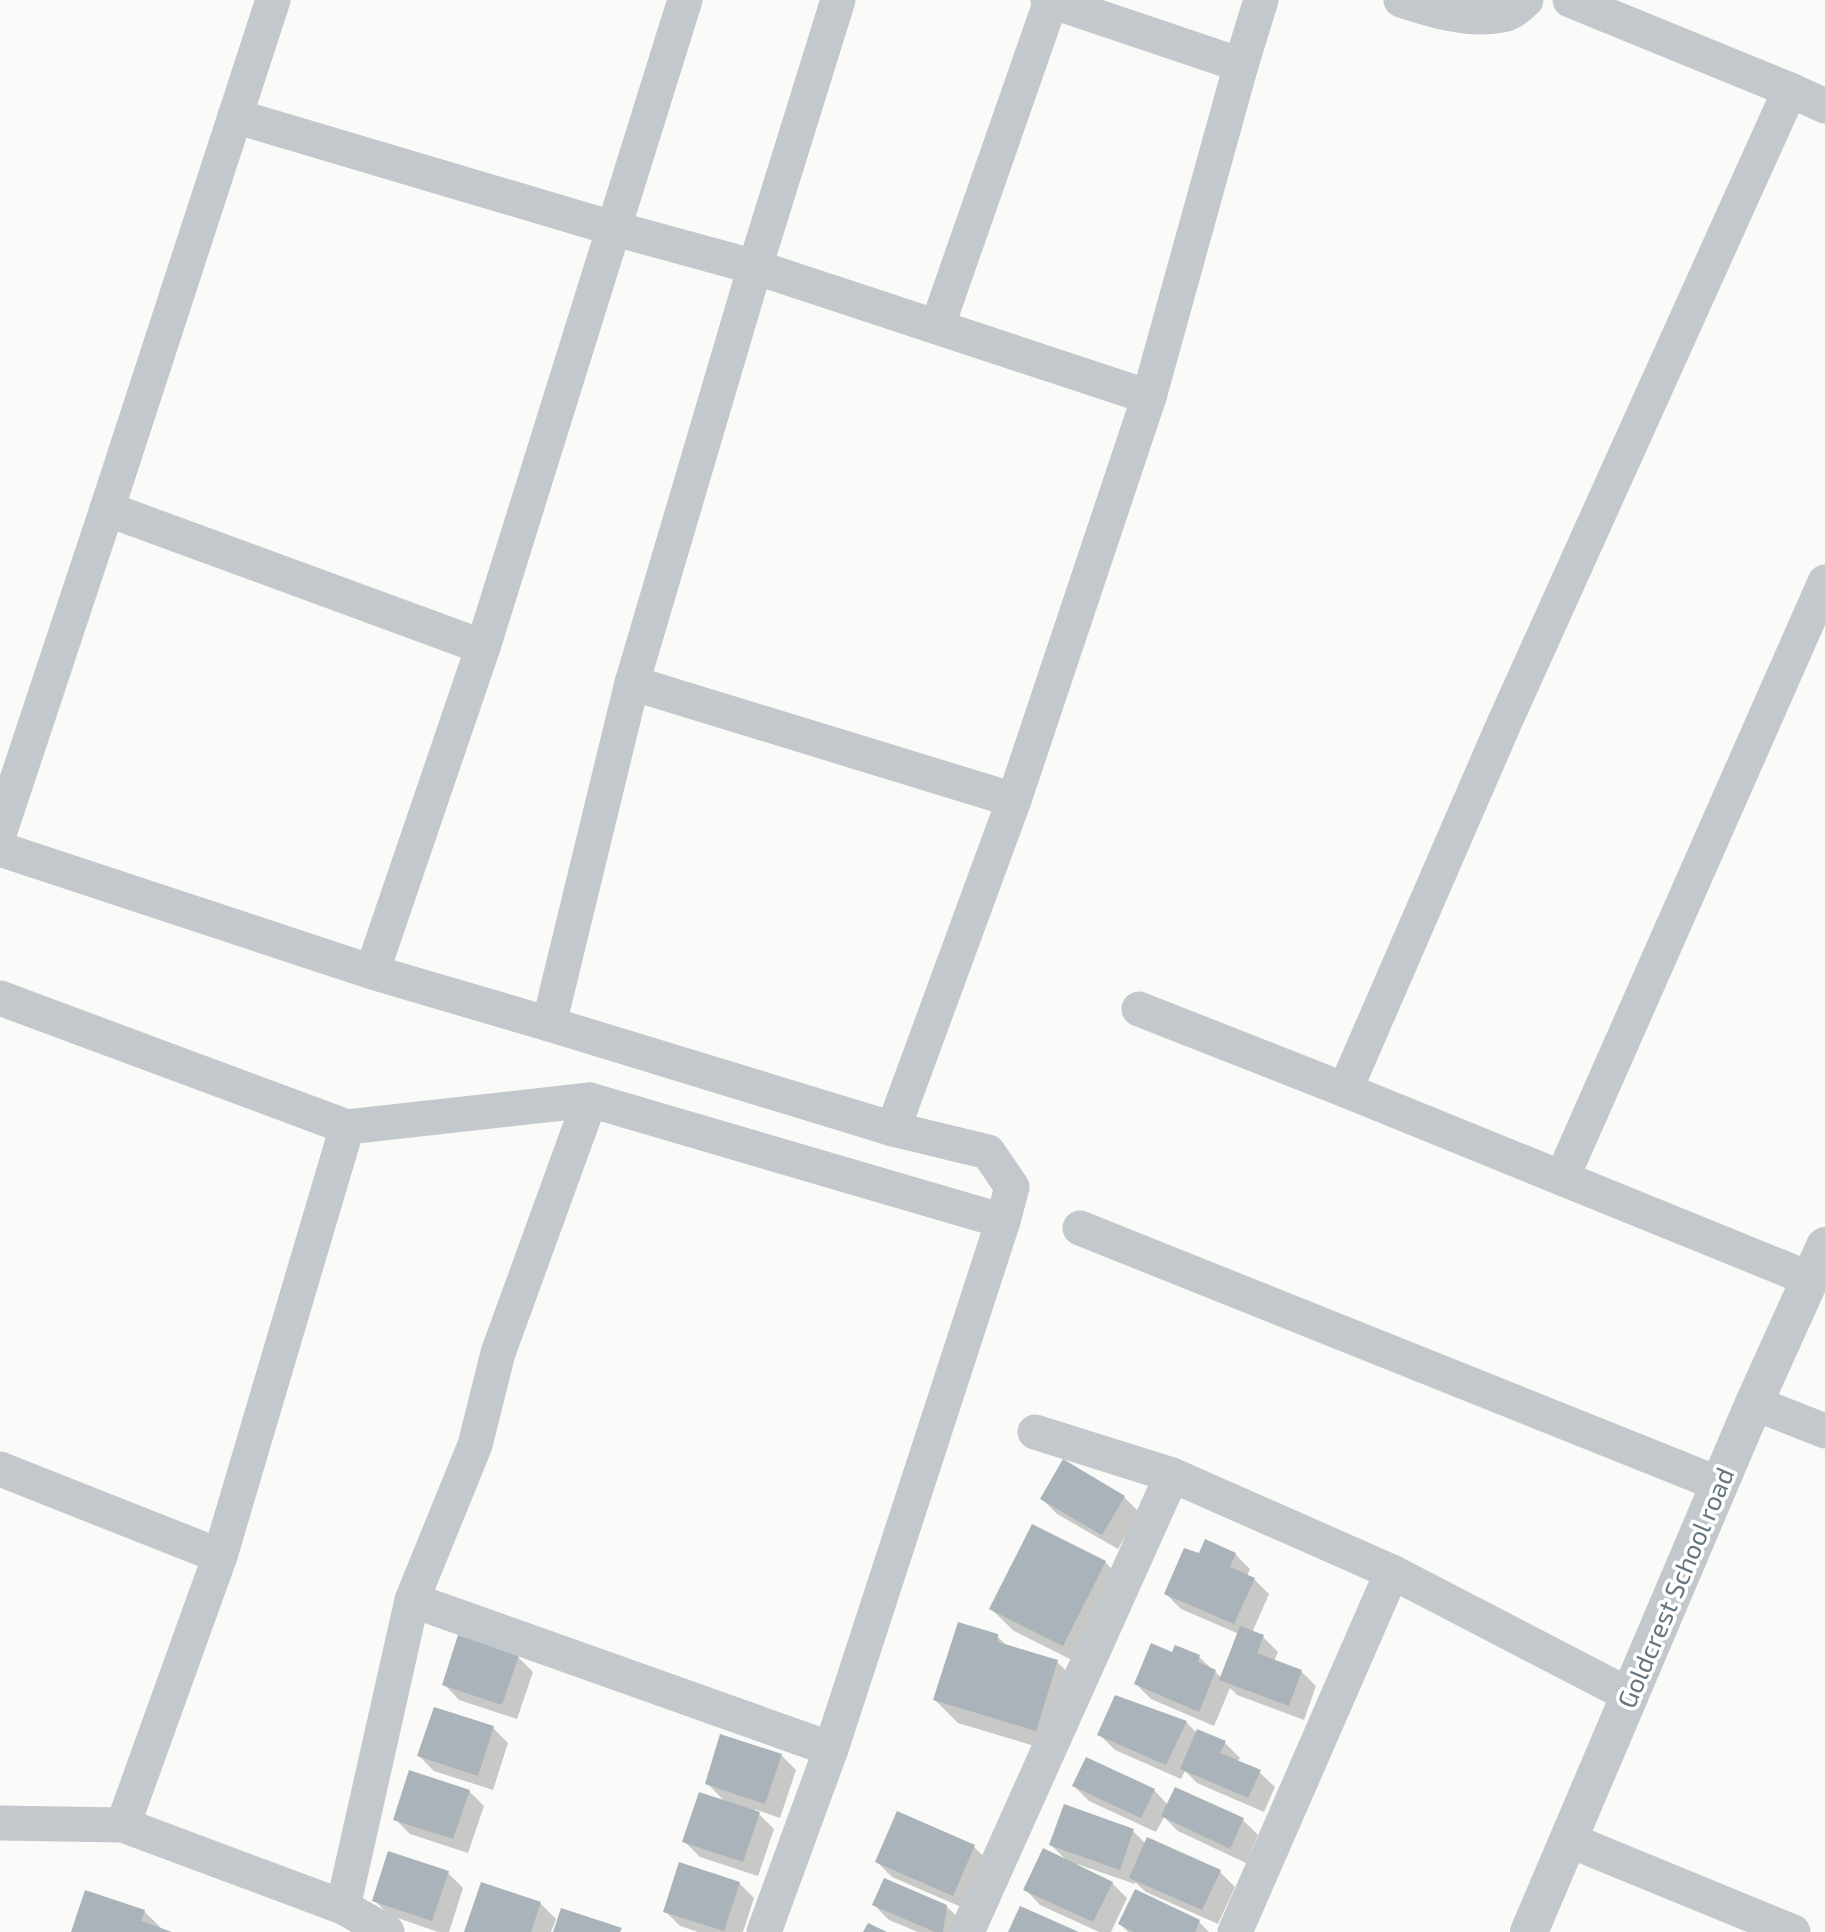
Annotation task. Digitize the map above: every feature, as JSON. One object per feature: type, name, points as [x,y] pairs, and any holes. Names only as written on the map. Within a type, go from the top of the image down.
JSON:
[{"type":"street","points":[[0,831],[274,0]]},
{"type":"street","points":[[372,972],[483,646],[685,0]]},
{"type":"street","points":[[549,1024],[632,683],[755,267],[838,0]]},
{"type":"street","points":[[937,327],[1050,0],[1241,65]]},
{"type":"street","points":[[893,1129],[1014,800],[1149,397],[1261,0]]},
{"type":"street","points":[[1401,0],[1469,17],[1504,15],[1517,9],[1526,0]]},
{"type":"street","points":[[1570,0],[1825,106]]},
{"type":"street","points":[[1345,1090],[1503,726],[1790,90]]},
{"type":"street","points":[[235,116],[612,228],[755,267],[1149,397]]},
{"type":"street","points":[[107,509],[483,646]]},
{"type":"street","points":[[1562,1178],[1825,583]]},
{"type":"street","points":[[632,683],[1014,800]]},
{"type":"street","points":[[0,849],[372,972],[893,1129],[988,1152],[1012,1187],[1003,1221],[831,1749],[764,1932]]},
{"type":"street","points":[[0,998],[346,1127],[590,1100],[1003,1221]]},
{"type":"street","points":[[1139,1009],[1562,1178],[1818,1263]]},
{"type":"street","points":[[344,1907],[412,1600],[475,1445],[498,1353],[590,1100]]},
{"type":"street","points":[[123,1825],[220,1556],[346,1127]]},
{"type":"street","points":[[1080,1228],[1719,1484]]},
{"type":"street","name":"Goldcrest School road","points":[[1529,1932],[1719,1484],[1818,1263]]},
{"type":"street","points":[[1754,1403],[1825,1431]]},
{"type":"street","points":[[1035,1432],[1172,1475],[1392,1572],[1631,1696]]},
{"type":"street","points":[[0,1469],[220,1556]]},
{"type":"street","points":[[967,1932],[1172,1475]]},
{"type":"street","points":[[1235,1932],[1392,1572]]},
{"type":"street","points":[[412,1600],[831,1749]]},
{"type":"street","points":[[0,1823],[123,1825],[344,1907],[387,1932]]},
{"type":"street","points":[[1569,1840],[1787,1931]]},
{"type":"building","points":[[1063,1459],[1125,1496],[1102,1535],[1040,1499]]},
{"type":"building","points":[[1032,1524],[1106,1561],[1063,1646],[989,1609]]},
{"type":"building","points":[[1205,1539],[1236,1553],[1230,1567],[1255,1578],[1234,1624],[1164,1594],[1184,1548],[1199,1553]]},
{"type":"building","points":[[958,1622],[998,1634],[998,1642],[1058,1660],[1036,1731],[933,1700]]},
{"type":"building","points":[[1240,1626],[1264,1635],[1257,1653],[1302,1670],[1289,1706],[1219,1680]]},
{"type":"building","points":[[458,1635],[519,1655],[502,1705],[442,1685]]},
{"type":"building","points":[[1151,1643],[1172,1652],[1175,1645],[1200,1655],[1198,1662],[1216,1670],[1199,1712],[1134,1684]]},
{"type":"building","points":[[1115,1695],[1187,1721],[1166,1765],[1097,1735]]},
{"type":"building","points":[[434,1707],[494,1726],[478,1776],[417,1756]]},
{"type":"building","points":[[1197,1729],[1226,1741],[1220,1753],[1261,1770],[1248,1798],[1180,1769]]},
{"type":"building","points":[[720,1734],[782,1754],[765,1804],[705,1784]]},
{"type":"building","points":[[1086,1757],[1155,1789],[1141,1818],[1072,1786]]},
{"type":"building","points":[[409,1770],[470,1790],[453,1839],[393,1820]]},
{"type":"building","points":[[1175,1787],[1244,1818],[1230,1849],[1161,1816]]},
{"type":"building","points":[[699,1792],[760,1812],[743,1862],[682,1842]]},
{"type":"building","points":[[1064,1804],[1134,1829],[1120,1870],[1049,1845]]},
{"type":"building","points":[[897,1811],[975,1845],[953,1896],[875,1862]]},
{"type":"building","points":[[1147,1837],[1221,1870],[1202,1910],[1129,1878]]},
{"type":"building","points":[[1043,1848],[1113,1882],[1093,1922],[1023,1890]]},
{"type":"building","points":[[388,1851],[449,1871],[432,1921],[372,1901]]},
{"type":"building","points":[[679,1862],[740,1882],[724,1931],[663,1912]]},
{"type":"building","points":[[884,1878],[947,1905],[943,1932],[935,1932],[872,1905]]},
{"type":"building","points":[[481,1882],[541,1902],[531,1932],[464,1932]]},
{"type":"building","points":[[1135,1889],[1200,1920],[1195,1932],[1134,1932],[1118,1924]]},
{"type":"building","points":[[85,1890],[145,1910],[141,1921],[172,1932],[71,1932]]},
{"type":"building","points":[[1020,1906],[1079,1932],[1008,1932]]},
{"type":"building","points":[[561,1908],[622,1928],[620,1932],[553,1932]]},
{"type":"building","points":[[868,1923],[887,1932],[863,1932]]}]
